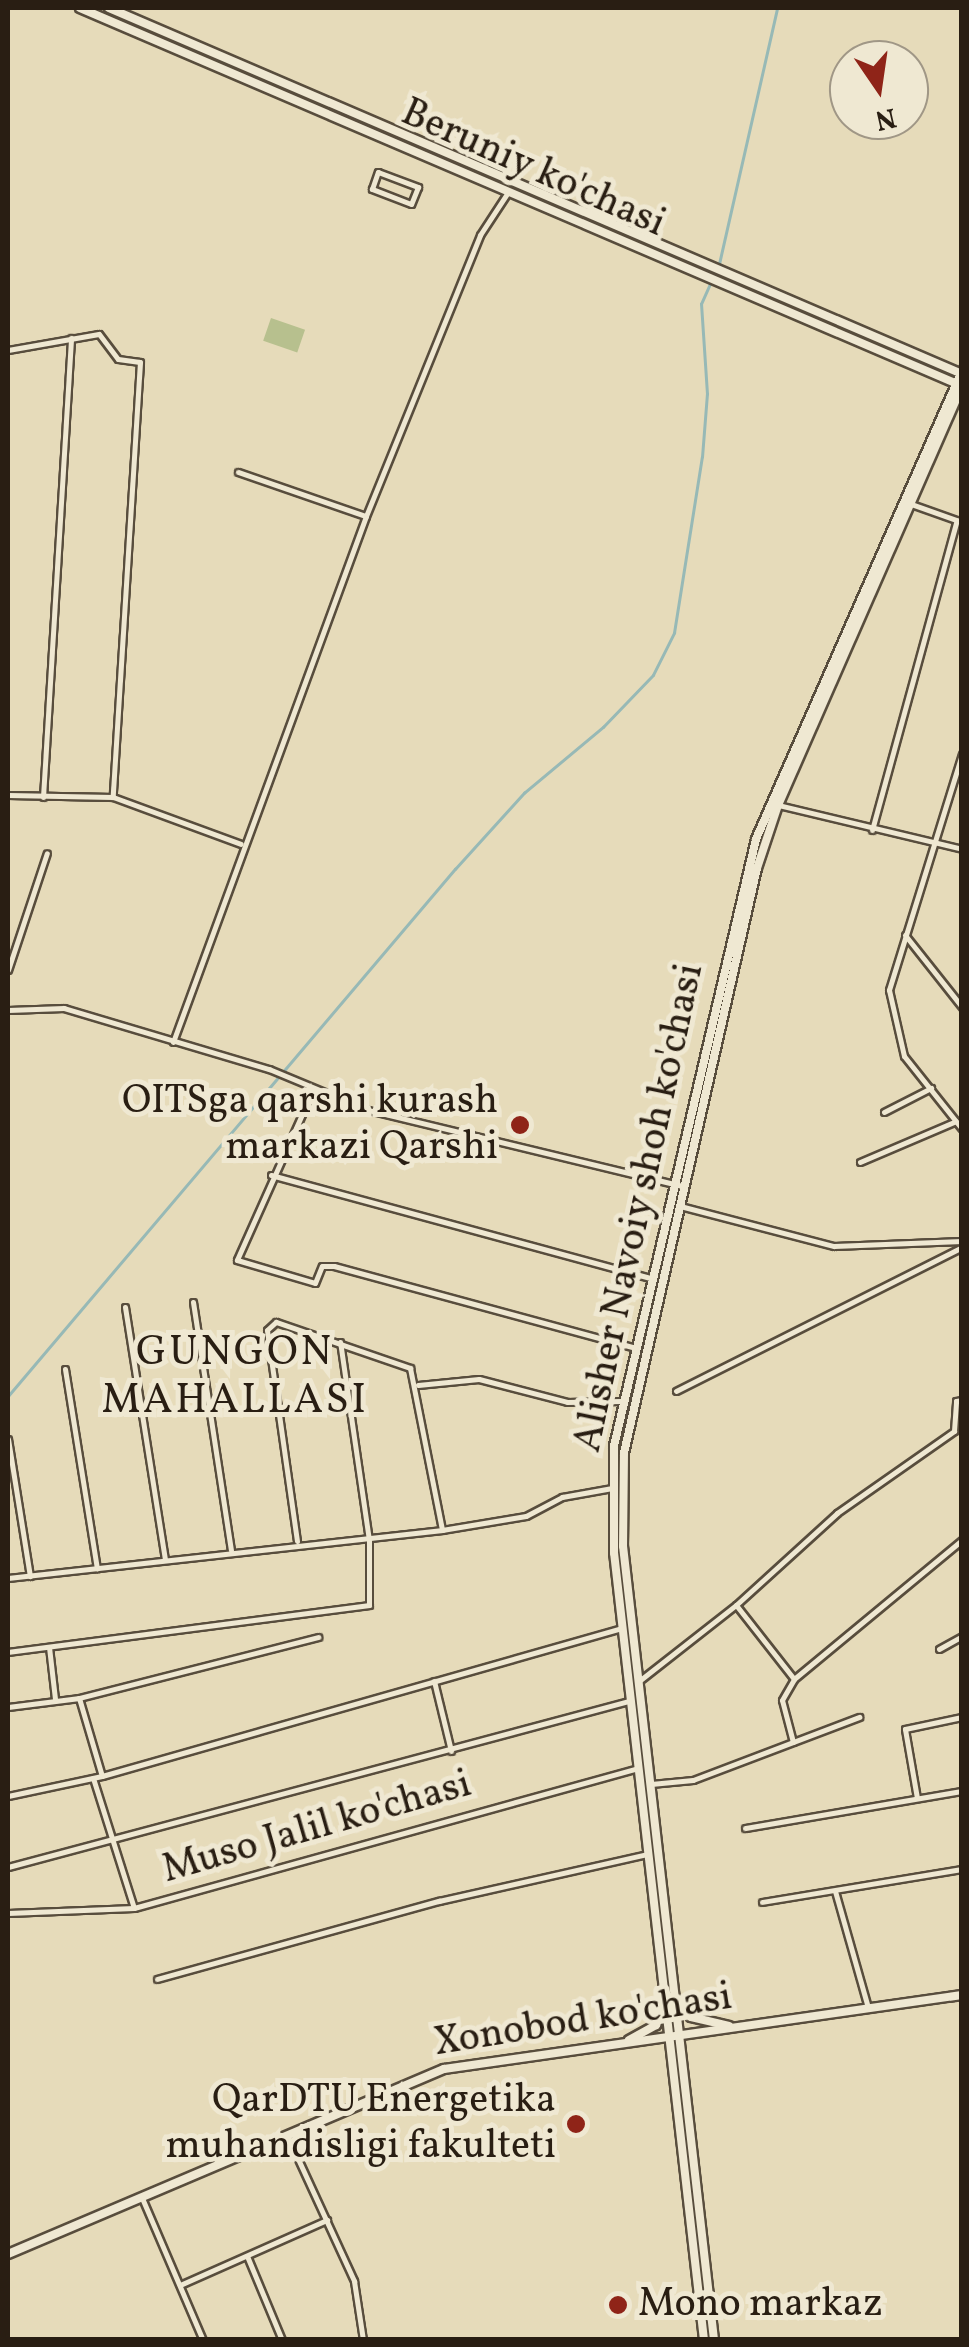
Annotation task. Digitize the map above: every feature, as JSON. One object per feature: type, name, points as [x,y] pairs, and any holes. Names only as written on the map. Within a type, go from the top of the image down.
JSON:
[{"type":"main road","name":"Beruniy ko'chasi","points":[[80,8],[958,384]]},
{"type":"main road","name":"Beruniy ko'chasi","points":[[109,8],[961,372]]},
{"type":"main road","points":[[376,134],[380,124]]},
{"type":"main road","points":[[630,245],[635,234]]},
{"type":"main road","name":"Alisher Navoiy shoh ko'chasi","points":[[714,2340],[670,2038],[622,1628],[612,1488],[621,1401],[648,1278],[672,1204],[746,910],[778,805],[911,504],[961,372]]},
{"type":"main road","name":"Alisher Navoiy shoh ko'chasi","points":[[677,1185],[756,839],[958,384]]},
{"type":"main road","name":"Alisher Navoiy shoh ko'chasi","points":[[672,1204],[624,1453],[623,1546],[682,2036],[704,2340]]},
{"type":"main road","points":[[632,1719],[644,1718]]},
{"type":"main road","name":"Xonobod ko'chasi","points":[[8,2254],[286,2132],[444,2069],[962,1995]]},
{"type":"main road","points":[[676,1997],[691,2017],[739,2028]]},
{"type":"main road","points":[[619,2045],[656,2025],[665,1998]]},
{"type":"street","points":[[378,172],[418,187],[411,204],[372,189],[378,172]]},
{"type":"street","points":[[173,1042],[241,844],[366,516],[480,235],[508,192]]},
{"type":"street","points":[[8,350],[99,334],[118,359],[140,362],[112,796]]},
{"type":"street","points":[[43,797],[72,338]]},
{"type":"street","points":[[238,472],[366,516]]},
{"type":"street","points":[[872,830],[960,521],[911,504]]},
{"type":"street","points":[[962,754],[889,990],[904,1056],[962,1129]]},
{"type":"street","points":[[8,795],[112,796],[241,844]]},
{"type":"street","points":[[778,805],[962,849]]},
{"type":"street","points":[[8,970],[47,853]]},
{"type":"street","points":[[906,934],[962,1008]]},
{"type":"street","points":[[8,1010],[64,1008],[269,1069],[312,1092],[677,1185]]},
{"type":"street","points":[[884,1112],[932,1088]]},
{"type":"street","points":[[312,1092],[270,1175],[237,1260],[315,1283],[322,1266],[334,1266],[633,1347]]},
{"type":"street","points":[[860,1162],[956,1120]]},
{"type":"street","points":[[270,1175],[648,1278]]},
{"type":"street","points":[[672,1204],[834,1246],[962,1244]]},
{"type":"street","points":[[676,1391],[962,1244]]},
{"type":"street","points":[[194,1302],[231,1550]]},
{"type":"street","points":[[125,1308],[165,1560]]},
{"type":"street","points":[[297,1542],[267,1330],[276,1322],[398,1359],[418,1385],[442,1530]]},
{"type":"street","points":[[8,1652],[370,1605],[369,1540],[340,1342]]},
{"type":"street","points":[[66,1369],[97,1568]]},
{"type":"street","points":[[418,1385],[480,1379],[567,1402],[621,1401]]},
{"type":"street","points":[[639,1680],[736,1605],[837,1513],[954,1432],[956,1400],[962,1400]]},
{"type":"street","points":[[8,1439],[30,1576]]},
{"type":"street","points":[[8,1578],[351,1535],[369,1540],[442,1530],[526,1516],[562,1497],[612,1488]]},
{"type":"street","points":[[794,1742],[782,1700],[794,1679],[962,1540]]},
{"type":"street","points":[[736,1605],[794,1679]]},
{"type":"street","points":[[8,1796],[102,1776],[622,1628]]},
{"type":"street","points":[[8,1707],[79,1698],[318,1636]]},
{"type":"street","points":[[939,1649],[962,1636]]},
{"type":"street","points":[[49,1646],[55,1699]]},
{"type":"street","points":[[434,1682],[452,1751]]},
{"type":"street","points":[[79,1698],[102,1776]]},
{"type":"street","points":[[8,1867],[115,1843],[630,1701]]},
{"type":"street","points":[[651,1784],[694,1780],[860,1717]]},
{"type":"street","points":[[917,1798],[905,1729],[962,1718]]},
{"type":"street","name":"Muso Jalil ko'chasi","points":[[8,1913],[134,1908],[638,1768]]},
{"type":"street","points":[[94,1778],[134,1908]]},
{"type":"street","points":[[745,1828],[962,1790]]},
{"type":"street","points":[[157,1979],[439,1901],[648,1854]]},
{"type":"street","points":[[762,1902],[962,1869]]},
{"type":"street","points":[[835,1891],[868,2008]]},
{"type":"street","points":[[286,2132],[354,2281],[362,2340]]},
{"type":"street","points":[[142,2198],[204,2340]]},
{"type":"street","points":[[180,2285],[327,2220]]},
{"type":"street","points":[[247,2256],[282,2340]]},
{"type":"green space","points":[[271,318],[305,330],[297,352],[263,341]]},
{"type":"waterway","points":[[719,264],[777,8]]},
{"type":"waterway","points":[[8,1396],[455,869],[524,793],[603,727],[653,675],[674,633],[702,457],[707,394],[701,304],[716,271]]},
{"type":"place","name":"OITSga qarshi kurash markazi Qarshi","points":[[520,1125]]},
{"type":"place","name":"QarDTU Energetika muhandisligi fakulteti","points":[[576,2124]]},
{"type":"place","name":"Mono markaz","points":[[618,2305]]},
{"type":"district","name":"GUNGON MAHALLASI","points":[[235,1378]]}]
